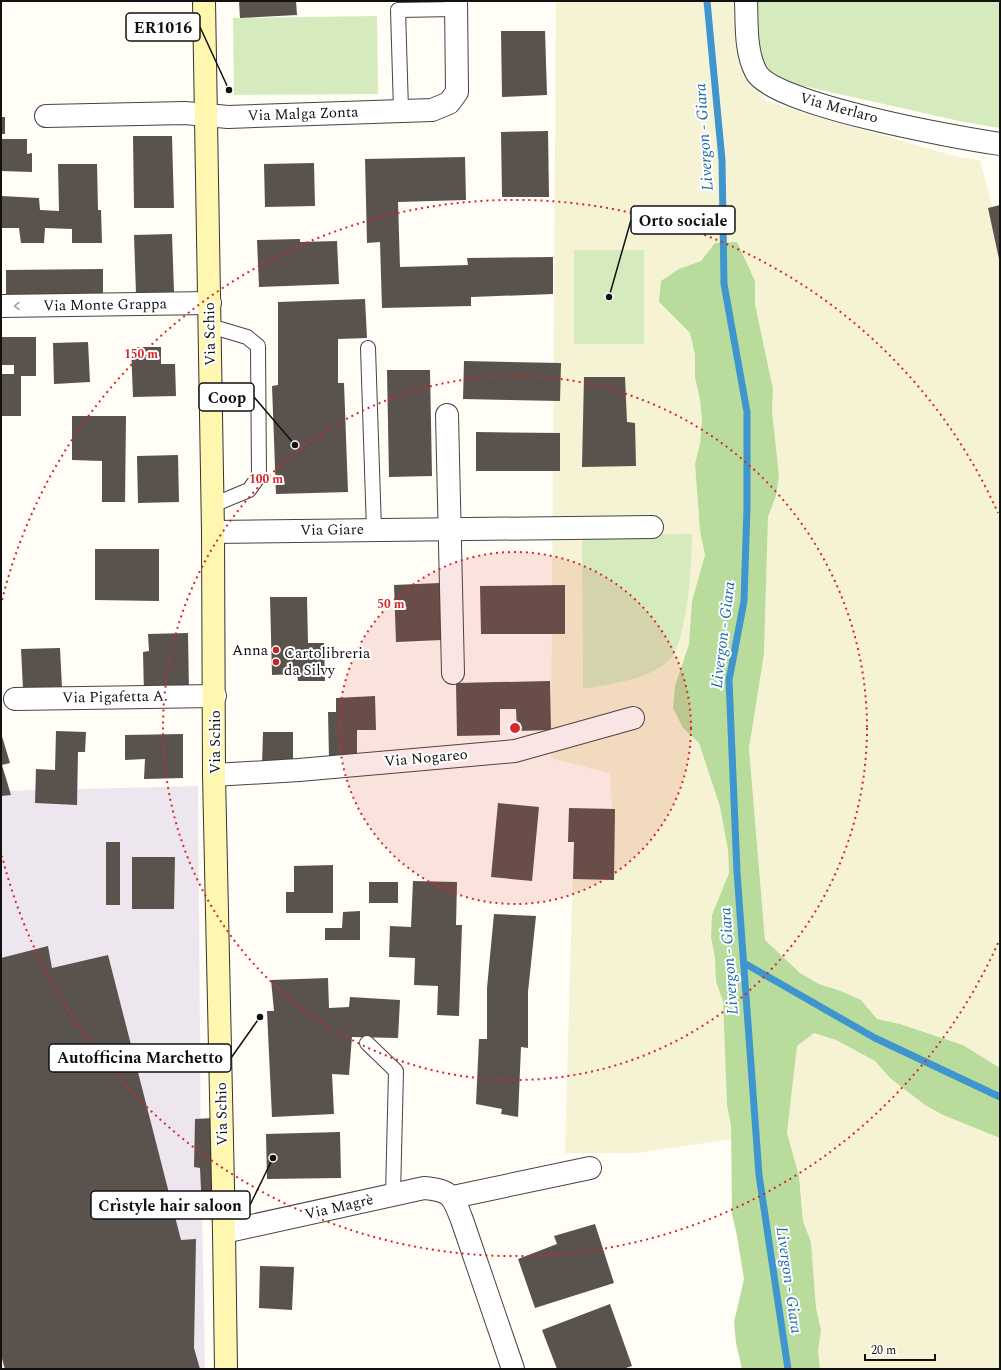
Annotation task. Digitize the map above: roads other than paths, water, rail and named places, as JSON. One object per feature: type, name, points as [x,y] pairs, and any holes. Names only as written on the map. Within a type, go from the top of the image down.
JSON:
[{"type":"street","name":"Via Schio","points":[[204,1],[213,505],[215,696],[214,775],[226,1369]]},
{"type":"street","name":"Via Merlaro","points":[[746,1],[748,48],[757,73],[767,84],[806,102],[945,135],[1000,144]]},
{"type":"street","name":"Via Malga Zonta","points":[[205,116],[228,117],[432,110],[448,103],[457,92],[456,5]]},
{"type":"street","points":[[46,116],[185,113],[205,116]]},
{"type":"street","name":"Via Monte Grappa","points":[[1,306],[210,303]]},
{"type":"street","points":[[447,415],[453,673]]},
{"type":"street","name":"Via Giare","points":[[213,532],[652,527]]},
{"type":"street","name":"Via Pigafetta A.","points":[[15,699],[215,696]]},
{"type":"street","name":"Via Nogareo","points":[[214,775],[299,770],[515,751],[633,718]]},
{"type":"street","points":[[513,1369],[453,1197],[590,1168]]},
{"type":"street","name":"Via Magrè","points":[[224,1232],[424,1188],[440,1189],[453,1197]]},
{"type":"lane","name":"Via Malga Zonta","points":[[401,110],[398,10],[456,5]]},
{"type":"lane","points":[[210,326],[247,337],[258,346],[259,476],[249,490],[213,505]]},
{"type":"lane","points":[[368,348],[374,530]]},
{"type":"lane","points":[[367,1043],[396,1071],[393,1195]]},
{"type":"waterway","name":"Livergon - Giara","points":[[707,1],[722,160],[724,284],[747,412],[747,507],[744,601],[729,680],[737,872],[759,1175],[788,1369]]},
{"type":"waterway","points":[[744,963],[875,1038],[1000,1097]]},
{"type":"place","name":"ER1016","points":[[229,90]]},
{"type":"place","name":"Orto sociale","points":[[609,297]]},
{"type":"place","name":"Coop","points":[[295,445]]},
{"type":"place","name":"Anna","points":[[276,650]]},
{"type":"place","name":"Cartolibreria da Silvy","points":[[276,662]]},
{"type":"place","name":"Autofficina Marchetto","points":[[260,1017]]},
{"type":"place","name":"Crìstyle hair saloon","points":[[273,1158]]}]
